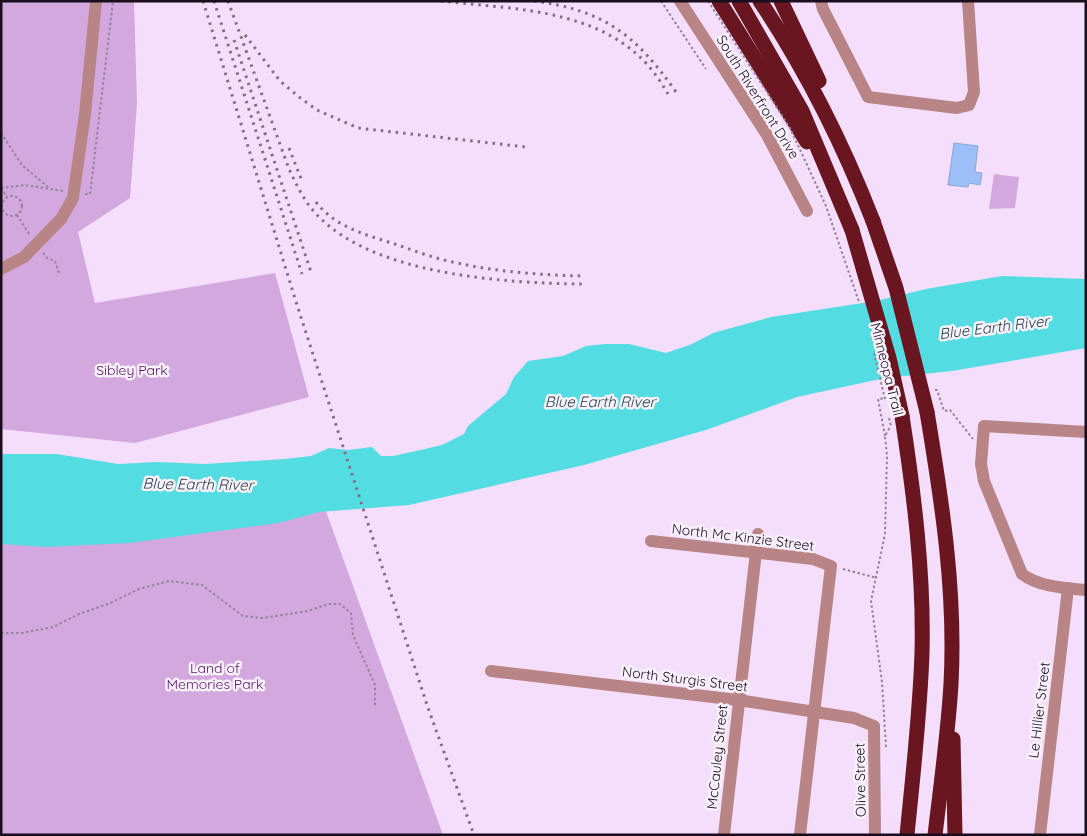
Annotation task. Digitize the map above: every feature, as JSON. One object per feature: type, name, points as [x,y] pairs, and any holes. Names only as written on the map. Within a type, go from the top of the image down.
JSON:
[{"type":"highway","points":[[719,1],[762,67],[840,197]]},
{"type":"highway","points":[[739,1],[802,111],[840,197],[852,230],[889,358],[894,419],[914,496],[922,596],[919,715],[907,835]]},
{"type":"highway","points":[[760,1],[812,86],[847,157]]},
{"type":"highway","points":[[781,1],[820,84],[873,221],[896,288],[927,412],[941,495],[948,555],[955,835]]},
{"type":"highway","points":[[935,835],[951,682]]},
{"type":"street","points":[[1,269],[24,258],[61,219],[73,198],[85,114],[96,1]]},
{"type":"street","name":"South Riverfront Drive","points":[[680,1],[767,135],[807,211]]},
{"type":"street","points":[[821,1],[823,9],[868,97],[957,108],[969,105],[974,92],[968,1]]},
{"type":"street","points":[[1086,432],[984,426],[981,464],[984,481],[1017,568],[1028,579],[1086,590]]},
{"type":"street","name":"McCauley Street","points":[[724,835],[758,534]]},
{"type":"street","name":"North Mc Kinzie Street","points":[[651,541],[813,559],[831,566]]},
{"type":"street","points":[[800,835],[831,566]]},
{"type":"street","name":"Le Hillier Street","points":[[1040,835],[1068,588]]},
{"type":"street","name":"North Sturgis Street","points":[[491,671],[738,700],[854,718],[874,726]]},
{"type":"street","name":"Olive Street","points":[[874,726],[875,835]]},
{"type":"path","points":[[661,1],[706,69]]},
{"type":"path","name":"Minneopa Trail","points":[[708,1],[790,128],[826,206],[862,311]]},
{"type":"path","points":[[1,133],[22,165],[50,188]]},
{"type":"path","points":[[1,188],[7,198]]},
{"type":"path","points":[[16,197],[21,202],[22,208],[17,215],[7,215],[2,210],[3,203],[7,198],[16,197]]},
{"type":"path","name":"Minneopa Trail","points":[[873,349],[886,406]]},
{"type":"path","points":[[937,390],[944,411],[950,410],[965,430]]},
{"type":"path","points":[[878,399],[884,436]]},
{"type":"path","name":"Minneopa Trail","points":[[886,749],[882,682],[871,601],[885,534],[887,456],[884,436],[894,419]]},
{"type":"path","points":[[831,566],[877,578]]},
{"type":"path","points":[[1,633],[22,633],[53,627],[139,589],[169,580],[202,585],[242,616],[263,618],[308,611],[328,604],[340,604],[351,613],[353,635],[375,685],[375,706]]},
{"type":"green space","name":"Sibley Park","points":[[1,1],[134,1],[137,103],[130,198],[78,232],[95,303],[275,273],[309,397],[135,443],[1,429]]},
{"type":"green space","points":[[994,174],[1019,177],[1015,208],[989,209]]},
{"type":"green space","name":"Land of Memories Park","points":[[323,503],[443,835],[1,835],[1,543]]},
{"type":"water","name":"Blue Earth River","points":[[1002,276],[1086,279],[1086,348],[952,371],[885,378],[797,397],[706,430],[584,465],[409,505],[319,512],[279,523],[129,543],[46,547],[1,544],[1,454],[57,454],[118,464],[157,462],[205,464],[285,459],[311,456],[329,448],[348,450],[372,447],[381,456],[393,456],[442,445],[464,434],[468,426],[506,394],[514,377],[528,361],[563,356],[586,346],[605,344],[629,344],[666,353],[692,344],[713,333],[771,317],[876,301],[926,289]]},
{"type":"building","points":[[954,143],[978,146],[975,172],[982,173],[980,185],[969,183],[968,187],[948,185]]},
{"type":"railway","points":[[203,1],[297,305],[427,705],[474,835]]},
{"type":"railway","points":[[214,1],[302,274]]},
{"type":"railway","points":[[228,1],[289,169],[305,200],[319,217],[344,236],[373,252],[407,263],[479,278],[582,284]]},
{"type":"railway","points":[[441,1],[522,9],[574,21],[599,30],[622,43],[643,60],[657,76],[668,94]]},
{"type":"railway","points":[[534,1],[580,11],[616,28],[647,55],[676,92]]},
{"type":"railway","points":[[245,35],[280,81],[299,97],[317,110],[358,128],[526,147]]},
{"type":"railway","points":[[234,40],[311,272]]},
{"type":"railway","points":[[289,148],[302,181]]},
{"type":"railway","points":[[316,202],[332,218],[352,229],[441,259],[504,271],[583,276]]}]
